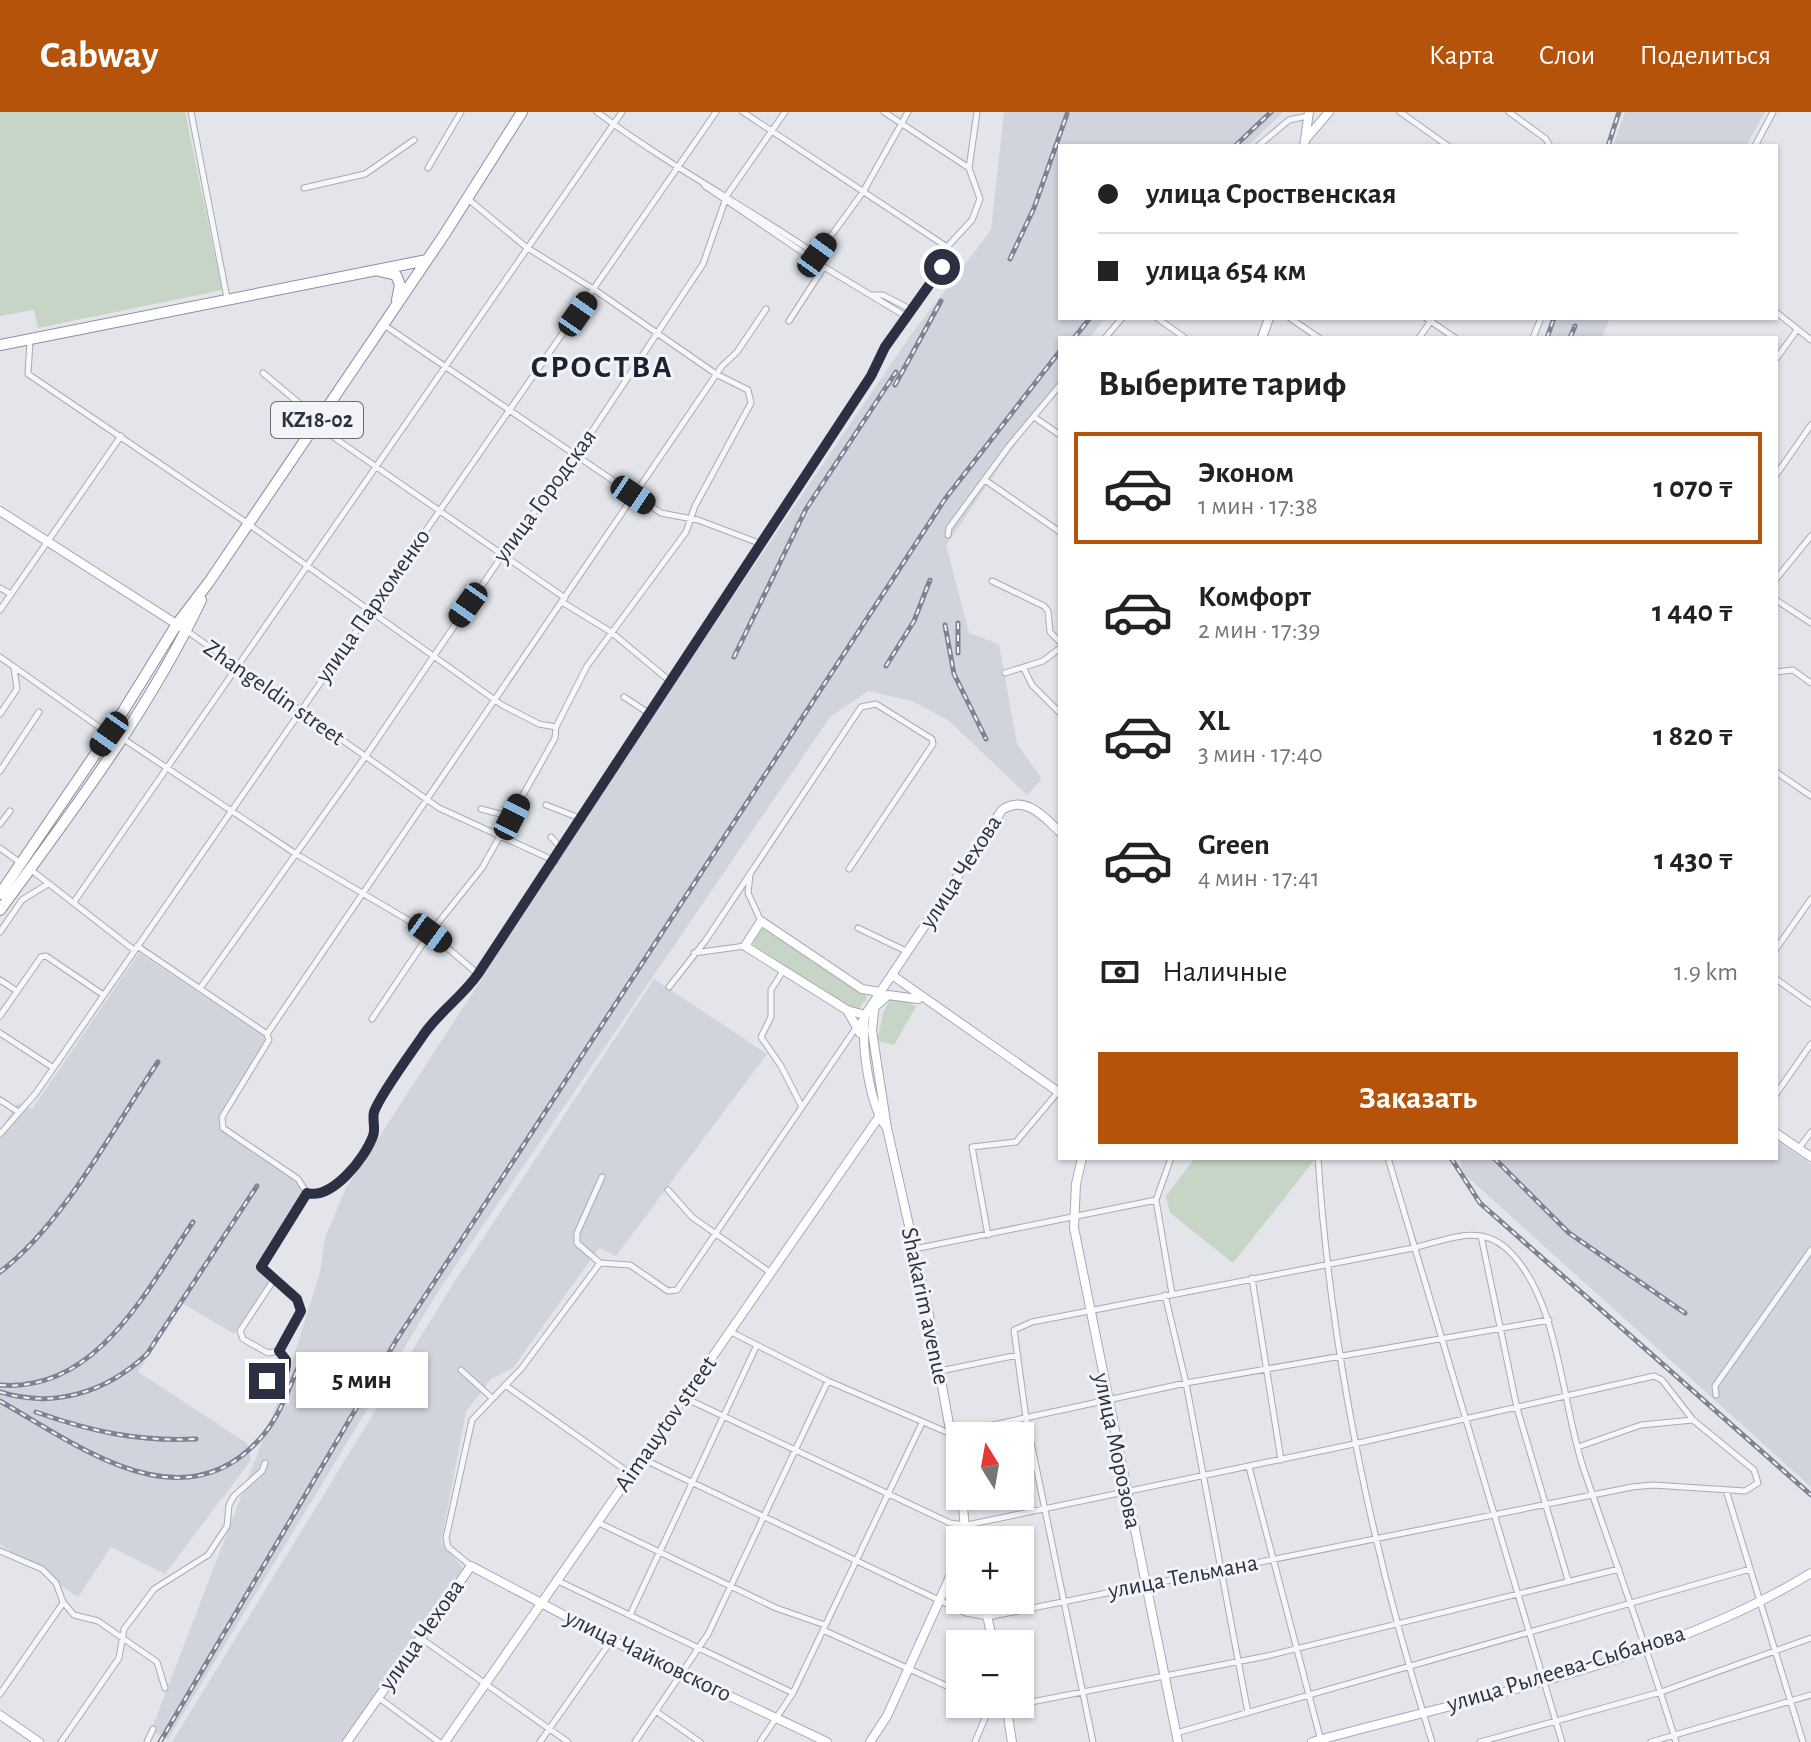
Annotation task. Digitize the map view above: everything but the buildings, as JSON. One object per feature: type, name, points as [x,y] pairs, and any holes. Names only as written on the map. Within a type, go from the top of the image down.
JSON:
[{"type":"highway","name":"KZ18-02","points":[[0,910],[109,734],[247,523],[444,235],[522,112]]},
{"type":"highway","points":[[407,264],[428,254],[444,235]]},
{"type":"highway","points":[[0,345],[427,260]]},
{"type":"highway","points":[[365,271],[386,270],[396,275],[400,285],[398,298],[386,321]]},
{"type":"highway","name":"KZ18-02","points":[[0,894],[25,866],[121,737],[181,627]]},
{"type":"street","points":[[191,112],[227,298]]},
{"type":"street","points":[[428,168],[461,112]]},
{"type":"street","points":[[597,112],[816,258],[824,267],[907,317]]},
{"type":"street","points":[[74,902],[240,667],[526,247],[622,112]]},
{"type":"street","name":"улица Пархоменко","points":[[0,1134],[16,1112],[23,1110],[716,112]]},
{"type":"street","points":[[743,112],[947,247]]},
{"type":"street","name":"улица Городская","points":[[201,987],[365,757],[502,556],[577,454],[709,254],[726,198],[785,112]]},
{"type":"street","points":[[884,112],[969,168]]},
{"type":"street","points":[[816,258],[863,192],[908,112]]},
{"type":"street","points":[[307,1193],[322,1194],[355,1164],[375,1133],[374,1113],[421,1038],[443,1009],[478,974],[555,861],[759,543],[942,267],[947,247],[972,220],[980,199],[969,168],[977,112]]},
{"type":"street","points":[[1400,112],[1445,144]]},
{"type":"street","points":[[1509,112],[1549,144]]},
{"type":"street","points":[[1756,144],[1773,112]]},
{"type":"street","points":[[1308,144],[1328,113]]},
{"type":"street","points":[[1260,144],[1289,120],[1308,114],[1308,144]]},
{"type":"street","points":[[304,188],[365,174],[414,140]]},
{"type":"street","points":[[372,1019],[397,981],[403,978],[430,933],[502,836],[555,738],[556,727],[587,666],[686,532],[689,519],[751,403],[748,390],[716,374],[595,290],[526,247],[467,199]]},
{"type":"street","points":[[789,321],[824,267]]},
{"type":"street","points":[[871,296],[883,295],[912,310]]},
{"type":"street","points":[[267,1034],[716,374],[737,352],[766,309]]},
{"type":"street","points":[[1778,314],[1811,340]]},
{"type":"street","points":[[1107,336],[1120,320]]},
{"type":"street","points":[[1160,320],[1182,336]]},
{"type":"street","points":[[1293,320],[1316,336]]},
{"type":"street","points":[[1431,320],[1452,336]]},
{"type":"street","points":[[386,321],[661,513],[689,519],[759,543]]},
{"type":"street","points":[[1778,356],[1797,330]]},
{"type":"street","points":[[30,339],[28,374],[525,718],[556,727]]},
{"type":"street","points":[[263,373],[316,422],[375,467],[611,632],[671,682]]},
{"type":"street","points":[[948,535],[949,528],[1058,387]]},
{"type":"street","points":[[1034,417],[1058,434]]},
{"type":"street","points":[[1778,472],[1811,425]]},
{"type":"street","points":[[0,610],[121,436]]},
{"type":"street","points":[[985,480],[1058,531]]},
{"type":"street","name":"Zhangeldin street","points":[[0,511],[181,627],[447,813],[555,861]]},
{"type":"street","points":[[1778,577],[1811,536]]},
{"type":"street","points":[[992,581],[1044,606],[1048,611],[1050,632],[1058,642]]},
{"type":"street","points":[[0,588],[11,594]]},
{"type":"street","points":[[1778,601],[1811,623]]},
{"type":"street","points":[[1005,673],[1024,669],[1058,646]]},
{"type":"street","points":[[0,657],[109,734]]},
{"type":"street","points":[[0,714],[17,689],[14,667]]},
{"type":"street","points":[[1024,669],[1038,693],[1058,711]]},
{"type":"street","points":[[1778,672],[1793,670],[1811,683]]},
{"type":"street","points":[[624,697],[650,714]]},
{"type":"street","points":[[669,987],[861,707],[876,704],[932,739],[933,744],[849,869]]},
{"type":"street","points":[[0,771],[39,712]]},
{"type":"street","points":[[121,737],[362,896],[430,933],[478,974]]},
{"type":"street","points":[[1778,773],[1811,796]]},
{"type":"street","points":[[546,805],[582,819]]},
{"type":"street","name":"улица Чехова","points":[[347,1742],[471,1566],[448,1547],[446,1538],[472,1420],[521,1369],[600,1263],[630,1265],[672,1292],[716,1234],[874,1005],[1002,810],[1008,805],[1026,805],[1058,830]]},
{"type":"street","points":[[481,809],[512,817]]},
{"type":"street","points":[[0,824],[10,811]]},
{"type":"street","points":[[551,837],[562,849]]},
{"type":"street","points":[[0,848],[136,948],[201,987],[267,1034],[269,1040],[244,1077],[221,1124],[298,1179],[307,1193]]},
{"type":"street","points":[[752,870],[748,893],[761,921],[862,989],[874,1005],[888,995],[925,1001]]},
{"type":"street","points":[[0,932],[22,900],[48,884]]},
{"type":"street","points":[[1778,946],[1811,899]]},
{"type":"street","points":[[745,946],[761,921]]},
{"type":"street","name":"улица Чехова","points":[[858,928],[909,952]]},
{"type":"street","points":[[693,953],[745,946],[847,1010],[865,1015]]},
{"type":"street","points":[[0,1016],[38,960],[46,956],[102,994]]},
{"type":"street","points":[[783,971],[771,990],[771,1017],[761,1037],[799,1097],[802,1109]]},
{"type":"street","points":[[892,975],[1058,1092]]},
{"type":"street","points":[[0,980],[17,991]]},
{"type":"street","points":[[1778,980],[1811,1004]]},
{"type":"street","points":[[862,989],[880,992]]},
{"type":"street","name":"Shakarim avenue","points":[[874,1005],[872,1031],[887,1128],[949,1422]]},
{"type":"street","points":[[847,1010],[864,1042]]},
{"type":"street","name":"Shakarim avenue","points":[[865,1015],[864,1042],[879,1118],[887,1128]]},
{"type":"street","points":[[0,1033],[52,1067]]},
{"type":"street","points":[[1778,1091],[1811,1044]]},
{"type":"street","points":[[988,1235],[972,1147],[1016,1142],[1058,1094]]},
{"type":"street","points":[[0,1100],[16,1112]]},
{"type":"street","name":"Aimauytov street","points":[[445,1742],[886,1106]]},
{"type":"street","points":[[1799,1148],[1811,1132]]},
{"type":"street","points":[[1778,1134],[1811,1157]]},
{"type":"street","name":"улица Морозова","points":[[1082,1160],[1073,1218],[1088,1311],[1177,1738]]},
{"type":"street","points":[[1318,1160],[1325,1265],[1354,1444],[1395,1622],[1432,1742]]},
{"type":"street","points":[[1389,1160],[1562,1742]]},
{"type":"street","points":[[1169,1161],[1156,1200],[1169,1294],[1248,1713]]},
{"type":"street","points":[[600,1263],[577,1243],[576,1237],[602,1177]]},
{"type":"street","points":[[668,1190],[692,1217],[771,1273]]},
{"type":"street","points":[[279,1351],[301,1311],[297,1299],[261,1267],[307,1193]]},
{"type":"street","points":[[912,1249],[1156,1200]]},
{"type":"street","points":[[1093,1742],[1026,1418],[1014,1330],[1022,1324],[1413,1248],[1470,1233],[1505,1247],[1549,1320],[1577,1447],[1647,1647],[1675,1738]]},
{"type":"street","points":[[1481,1235],[1517,1408],[1568,1580]]},
{"type":"street","points":[[1716,1395],[1715,1386],[1811,1250]]},
{"type":"street","points":[[275,1278],[240,1331],[243,1339],[264,1352],[279,1351]]},
{"type":"street","points":[[1252,1278],[1281,1460]]},
{"type":"street","points":[[1007,1422],[1186,1383],[1549,1320]]},
{"type":"street","points":[[731,1332],[828,1381],[946,1432]]},
{"type":"street","points":[[630,1615],[756,1347]]},
{"type":"street","points":[[267,1381],[285,1372],[286,1360],[279,1351]]},
{"type":"street","points":[[940,1371],[1018,1355]]},
{"type":"street","points":[[461,1370],[491,1397]]},
{"type":"street","points":[[685,1398],[950,1523],[967,1525],[1249,1467],[1654,1376],[1662,1380],[1693,1420]]},
{"type":"street","points":[[635,1742],[699,1648],[828,1381]]},
{"type":"street","points":[[505,1385],[632,1475]]},
{"type":"street","points":[[1577,1447],[1641,1425],[1693,1420]]},
{"type":"street","name":"улица Тельмана","points":[[643,1459],[966,1613],[988,1617],[1594,1494],[1653,1485],[1726,1490],[1753,1488],[1758,1483],[1754,1470],[1693,1420]]},
{"type":"street","points":[[760,1742],[793,1693],[922,1423]]},
{"type":"street","points":[[61,1742],[119,1658],[124,1629],[154,1589],[208,1555],[227,1526],[229,1505],[234,1496],[262,1471],[265,1463]]},
{"type":"street","points":[[1249,1467],[1297,1647],[1318,1741]]},
{"type":"street","points":[[1726,1490],[1803,1742]]},
{"type":"street","points":[[964,1510],[967,1525]]},
{"type":"street","points":[[596,1521],[946,1685]]},
{"type":"street","points":[[0,1552],[42,1569],[56,1583],[63,1602],[74,1615],[98,1621],[157,1662],[165,1688]]},
{"type":"street","name":"улица Чайковского","points":[[471,1566],[611,1640],[827,1742]]},
{"type":"street","points":[[1034,1702],[1236,1662],[1518,1591],[1619,1569]]},
{"type":"street","points":[[1177,1738],[1309,1695],[1750,1569]]},
{"type":"street","name":"улица Рылеева-Сыбанова","points":[[1318,1741],[1544,1679],[1647,1647],[1761,1604],[1811,1573]]},
{"type":"street","points":[[556,1580],[793,1693]]},
{"type":"street","points":[[870,1742],[887,1716],[946,1584]]},
{"type":"street","points":[[0,1694],[63,1602]]},
{"type":"street","points":[[987,1614],[990,1630]]},
{"type":"street","points":[[1480,1742],[1661,1692],[1811,1638]]},
{"type":"street","points":[[422,1639],[568,1742]]},
{"type":"street","points":[[540,1742],[611,1640]]},
{"type":"street","points":[[1651,1742],[1675,1738],[1811,1695]]},
{"type":"street","points":[[378,1698],[439,1742]]},
{"type":"street","points":[[657,1712],[700,1742]]},
{"type":"street","points":[[0,1715],[39,1742]]},
{"type":"street","points":[[975,1742],[983,1718]]},
{"type":"street","points":[[1008,1718],[1012,1742]]},
{"type":"street","points":[[147,1742],[153,1729]]},
{"type":"shaded area","points":[[1004,112],[1283,112],[1250,144],[1058,144],[1058,320],[1103,320],[1091,336],[1058,336],[1058,382],[946,545],[969,633],[999,644],[1017,744],[1042,779],[1027,795],[948,720],[912,701],[868,691],[830,717],[441,1287],[168,1739],[151,1731],[289,1372],[320,1272],[325,1238],[346,1188],[664,698],[910,336],[991,230]]},
{"type":"shaded area","points":[[1625,112],[1765,112],[1747,144],[1614,144]]},
{"type":"shaded area","points":[[1551,320],[1609,320],[1603,336],[1546,336]]},
{"type":"shaded area","points":[[139,953],[266,1037],[218,1125],[306,1190],[259,1264],[272,1277],[234,1334],[182,1303],[138,1372],[247,1443],[251,1460],[165,1574],[111,1547],[78,1597],[0,1544],[0,1130],[18,1103],[32,1109]]},
{"type":"shaded area","points":[[654,979],[767,1054],[616,1256],[599,1248],[513,1368],[491,1379],[466,1412],[441,1542],[463,1568],[341,1742],[172,1742],[453,1284]]},
{"type":"shaded area","points":[[1778,1141],[1811,1164],[1811,1487],[1462,1172],[1460,1160],[1778,1160]]},
{"type":"green space","points":[[0,112],[185,112],[222,290],[38,328],[34,310],[0,316]]},
{"type":"green space","points":[[761,928],[768,928],[863,992],[867,998],[859,1009],[852,1010],[754,945],[754,938]]},
{"type":"green space","points":[[894,992],[916,1007],[894,1045],[877,1041],[883,1013]]},
{"type":"green space","points":[[1193,1160],[1314,1160],[1233,1263],[1170,1213],[1166,1196]]},
{"type":"railway","points":[[1237,144],[1271,112]]},
{"type":"railway","points":[[1609,144],[1619,112]]},
{"type":"railway","points":[[1010,259],[1034,208],[1067,114]]},
{"type":"railway","points":[[895,385],[941,301]]},
{"type":"railway","points":[[1076,336],[1088,320]]},
{"type":"railway","points":[[1548,336],[1553,320]]},
{"type":"railway","points":[[1571,336],[1575,326]]},
{"type":"railway","points":[[160,1742],[397,1339],[945,499],[1058,354]]},
{"type":"railway","points":[[734,657],[806,509],[896,372]]},
{"type":"railway","points":[[886,666],[914,621],[930,580]]},
{"type":"railway","points":[[958,623],[958,653]]},
{"type":"railway","points":[[945,625],[954,674],[986,739]]},
{"type":"railway","points":[[0,1272],[45,1229],[66,1202],[158,1062]]},
{"type":"railway","points":[[1452,1160],[1480,1203],[1811,1495]]},
{"type":"railway","points":[[1496,1160],[1569,1233],[1685,1313]]},
{"type":"railway","points":[[0,1392],[40,1399],[79,1394],[131,1367],[147,1354],[257,1186]]},
{"type":"railway","points":[[0,1385],[34,1383],[65,1372],[92,1355],[116,1332],[137,1305],[193,1222]]},
{"type":"railway","points":[[0,1401],[98,1456],[132,1470],[167,1477],[201,1475],[234,1462],[264,1434],[279,1411],[298,1368]]},
{"type":"railway","points":[[36,1412],[114,1434],[154,1439],[196,1439]]},
{"type":"district","name":"СРОСТВА","points":[[602,367]]},
{"type":"route","points":[[267,1381],[285,1372],[286,1360],[279,1351],[301,1311],[297,1299],[261,1267],[307,1193],[322,1194],[337,1183],[368,1146],[375,1133],[374,1113],[421,1038],[443,1009],[469,987],[478,974],[871,376],[885,347],[942,267]]}]
